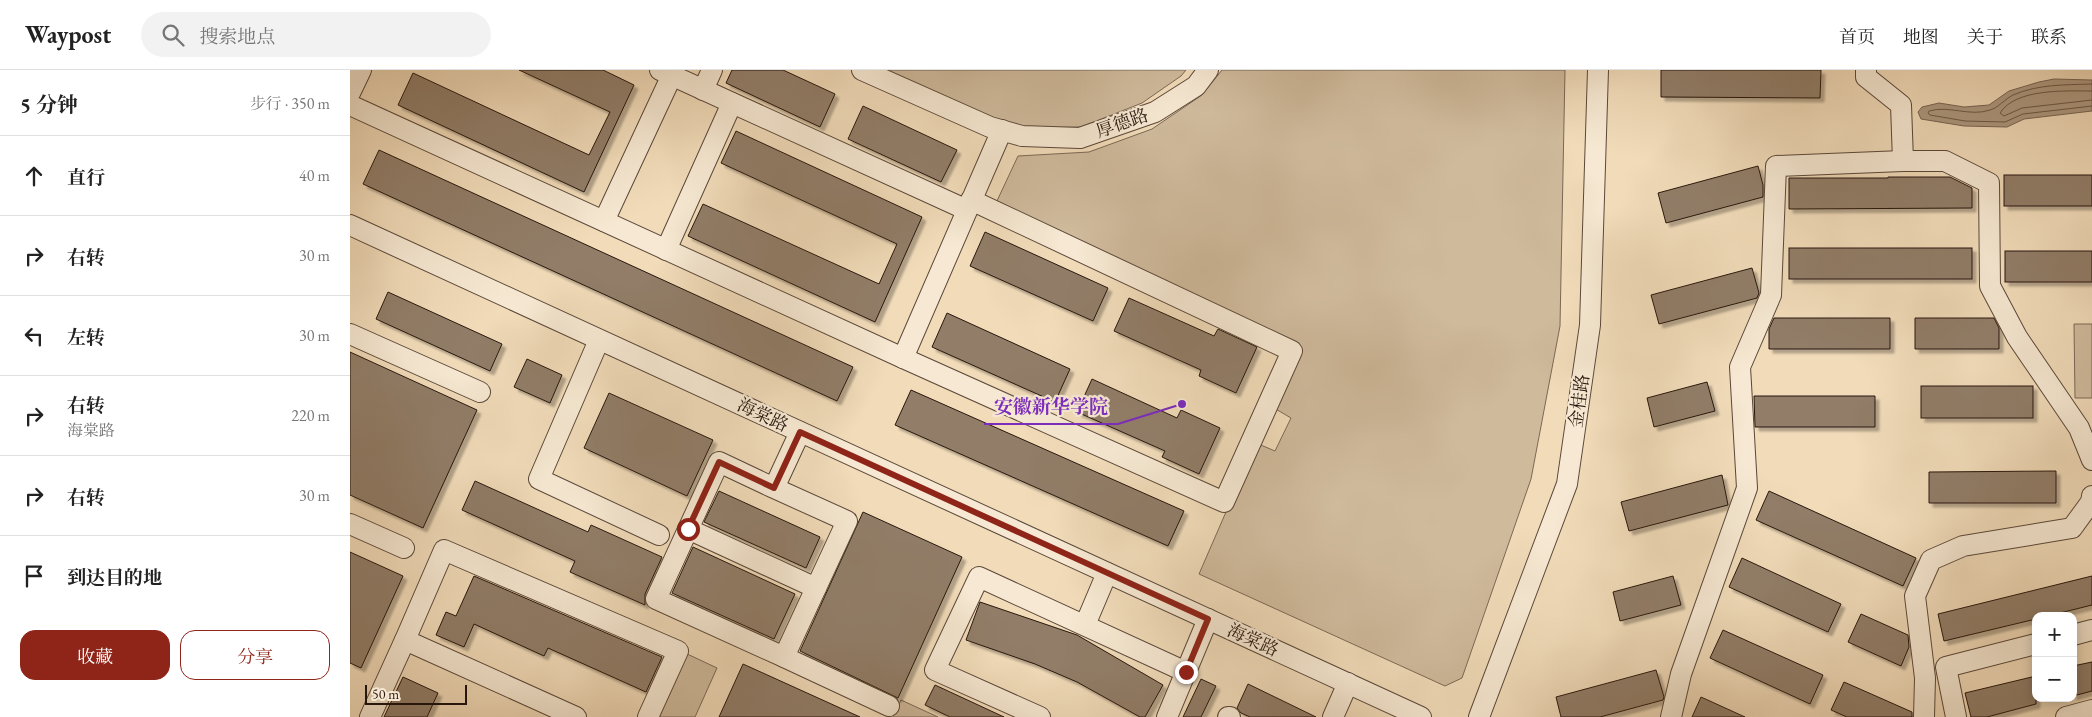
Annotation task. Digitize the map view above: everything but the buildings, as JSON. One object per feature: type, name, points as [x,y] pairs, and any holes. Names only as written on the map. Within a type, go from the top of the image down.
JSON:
[{"type":"street","points":[[350,93],[361,70]]},
{"type":"street","points":[[703,90],[712,70]]},
{"type":"street","name":"厚德路","points":[[862,70],[990,127],[1022,136],[1080,138],[1155,112],[1196,86],[1208,70]]},
{"type":"street","name":"金桂路","points":[[1479,717],[1567,484],[1590,325],[1598,70]]},
{"type":"street","points":[[1866,70],[1866,77],[1901,105],[1903,161]]},
{"type":"street","points":[[350,105],[903,358],[1224,502],[1292,351],[969,205],[666,73],[604,221]]},
{"type":"street","points":[[666,250],[732,103]]},
{"type":"street","points":[[903,358],[1002,130]]},
{"type":"street","points":[[1671,717],[1681,674],[1747,488],[1740,367],[1771,295],[1776,166],[1903,161],[1945,162],[1989,183],[1990,286],[2016,337],[2079,428],[2092,460]]},
{"type":"street","name":"海棠路","points":[[350,225],[1420,717]]},
{"type":"street","points":[[350,334],[480,392]]},
{"type":"street","points":[[599,340],[539,479],[660,535]]},
{"type":"street","points":[[774,488],[800,432]]},
{"type":"street","points":[[784,657],[847,521],[719,462],[656,599],[889,706]]},
{"type":"street","points":[[1924,717],[1925,678],[1915,596],[1931,560],[1963,546],[2072,528],[2091,502],[2092,496]]},
{"type":"street","points":[[350,524],[404,548]]},
{"type":"street","points":[[688,529],[816,588]]},
{"type":"street","points":[[370,717],[444,550],[678,651],[648,717]]},
{"type":"street","points":[[1085,625],[1107,573]]},
{"type":"street","points":[[1040,717],[935,670],[979,577],[1186,672]]},
{"type":"street","points":[[1167,717],[1208,619]]},
{"type":"street","points":[[2077,634],[2092,630]]},
{"type":"street","points":[[405,640],[576,717]]},
{"type":"street","points":[[1956,717],[1946,666],[2032,645]]},
{"type":"street","points":[[1333,717],[1348,683]]},
{"type":"street","points":[[2066,717],[2092,710]]},
{"type":"shaded area","points":[[881,70],[1186,70],[1181,76],[1142,103],[1081,127],[1025,128],[990,120]]},
{"type":"shaded area","points":[[1222,70],[1565,70],[1560,326],[1531,479],[1462,678],[1445,686],[1199,574],[1256,443],[1275,451],[1291,418],[1274,408],[1302,349],[996,203],[1018,156],[1089,152],[1152,129],[1202,95]]},
{"type":"shaded area","points":[[2074,324],[2092,324],[2092,398],[2075,398]]},
{"type":"shaded area","points":[[683,652],[717,668],[695,717],[656,717]]},
{"type":"shaded area","points":[[901,700],[938,717],[893,717]]},
{"type":"water","points":[[2054,79],[2092,80],[2092,111],[2024,119],[2007,127],[1964,126],[1921,119],[1918,112],[1922,107],[1939,103],[1964,107],[1989,105],[2009,91]]},
{"type":"place","name":"安徽新华学院","points":[[1182,404]]},
{"type":"route","points":[[688,529],[719,462],[774,488],[800,432],[1208,619],[1186,672]]}]
